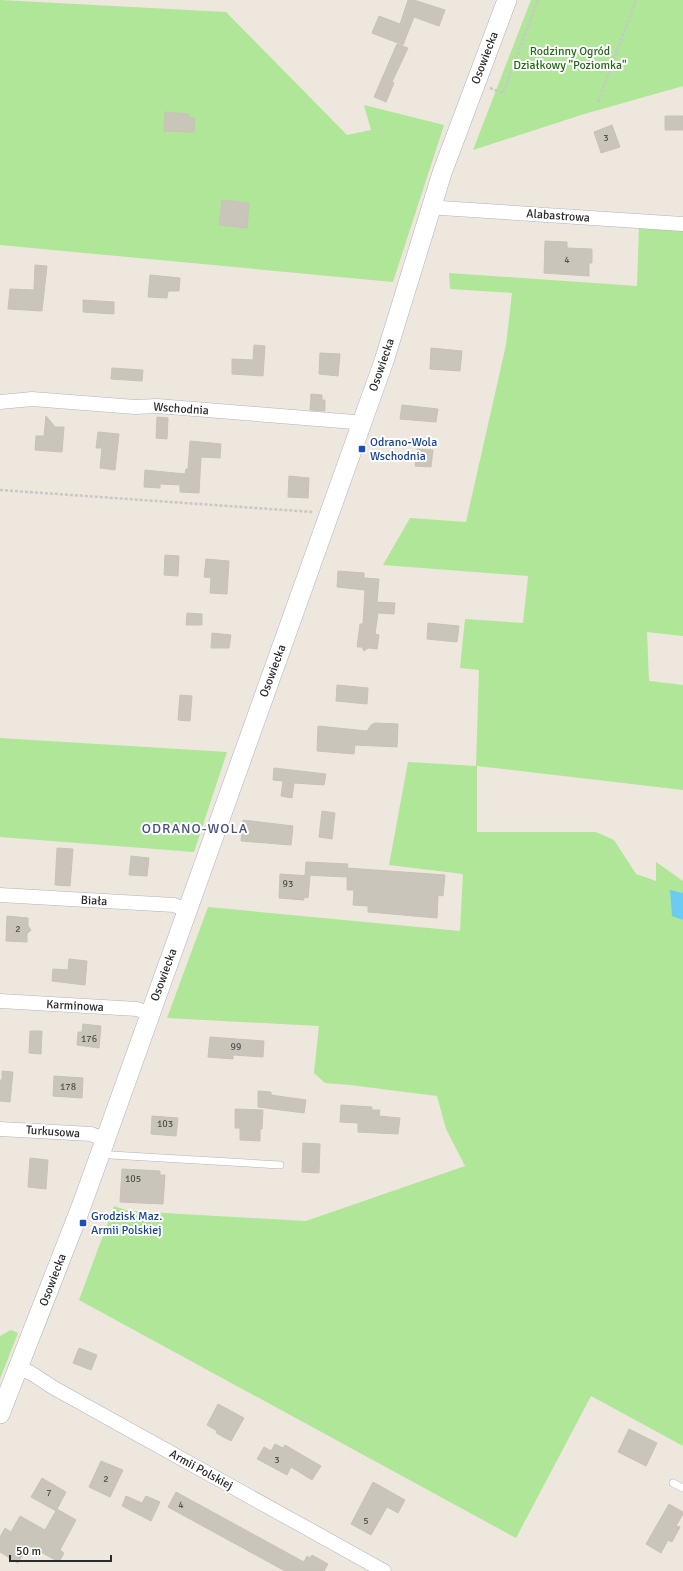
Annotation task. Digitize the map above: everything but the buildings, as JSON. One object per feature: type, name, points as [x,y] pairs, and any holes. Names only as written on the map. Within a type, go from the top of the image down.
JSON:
[{"type":"street","name":"Osowiecka","points":[[0,1414],[19,1368],[103,1146],[361,426],[384,361],[454,139],[502,1]]},
{"type":"street","name":"Alabastrowa","points":[[432,206],[441,208],[683,224]]},
{"type":"street","name":"Wschodnia","points":[[0,402],[32,399],[135,406],[157,406],[354,422],[361,426]]},
{"type":"street","name":"Biała","points":[[0,895],[174,905],[188,910]]},
{"type":"street","name":"Karminowa","points":[[0,1001],[137,1009],[150,1014]]},
{"type":"street","name":"Turkusowa","points":[[0,1129],[91,1134],[103,1146]]},
{"type":"street","name":"Armii Polskiej","points":[[19,1368],[31,1373],[54,1388],[384,1571]]},
{"type":"lane","points":[[103,1146],[111,1155],[280,1165]]},
{"type":"lane","points":[[674,1483],[683,1488]]},
{"type":"path","points":[[484,86],[503,93],[538,0]]},
{"type":"path","points":[[598,102],[636,0]]},
{"type":"path","points":[[0,490],[321,512],[329,515]]},
{"type":"green space","points":[[0,0],[226,12],[347,135],[371,130],[364,105],[444,125],[393,282],[0,245]]},
{"type":"green space","name":"Rodzinny Ogród Działkowy \"Poziomka\"","points":[[531,0],[683,0],[683,86],[581,115],[473,150]]},
{"type":"green space","points":[[639,226],[683,230],[683,636],[647,632],[649,681],[683,685],[683,790],[477,766],[477,832],[596,832],[614,840],[636,874],[656,881],[656,862],[683,881],[683,1446],[591,1396],[516,1538],[79,1300],[114,1206],[129,1211],[306,1221],[465,1166],[446,1129],[437,1096],[325,1083],[314,1073],[319,1026],[167,1018],[208,907],[460,931],[463,874],[389,865],[408,762],[476,766],[479,670],[460,668],[465,619],[523,623],[528,576],[383,565],[410,518],[466,522],[506,345],[512,293],[450,289],[449,273],[637,286]]},
{"type":"green space","points":[[0,738],[227,752],[194,852],[0,837]]},
{"type":"green space","points":[[78,1233],[81,1234],[43,1332],[42,1329]]},
{"type":"green space","points":[[11,1330],[18,1333],[0,1379],[0,1336]]},
{"type":"water","points":[[670,890],[683,893],[683,920],[672,916]]},
{"type":"place","name":"Odrano-Wola Wschodnia","points":[[362,449]]},
{"type":"place","name":"Grodzisk Maz. Armii Polskiej","points":[[83,1223]]},
{"type":"district","name":"ODRANO-WOLA","points":[[195,828]]}]
